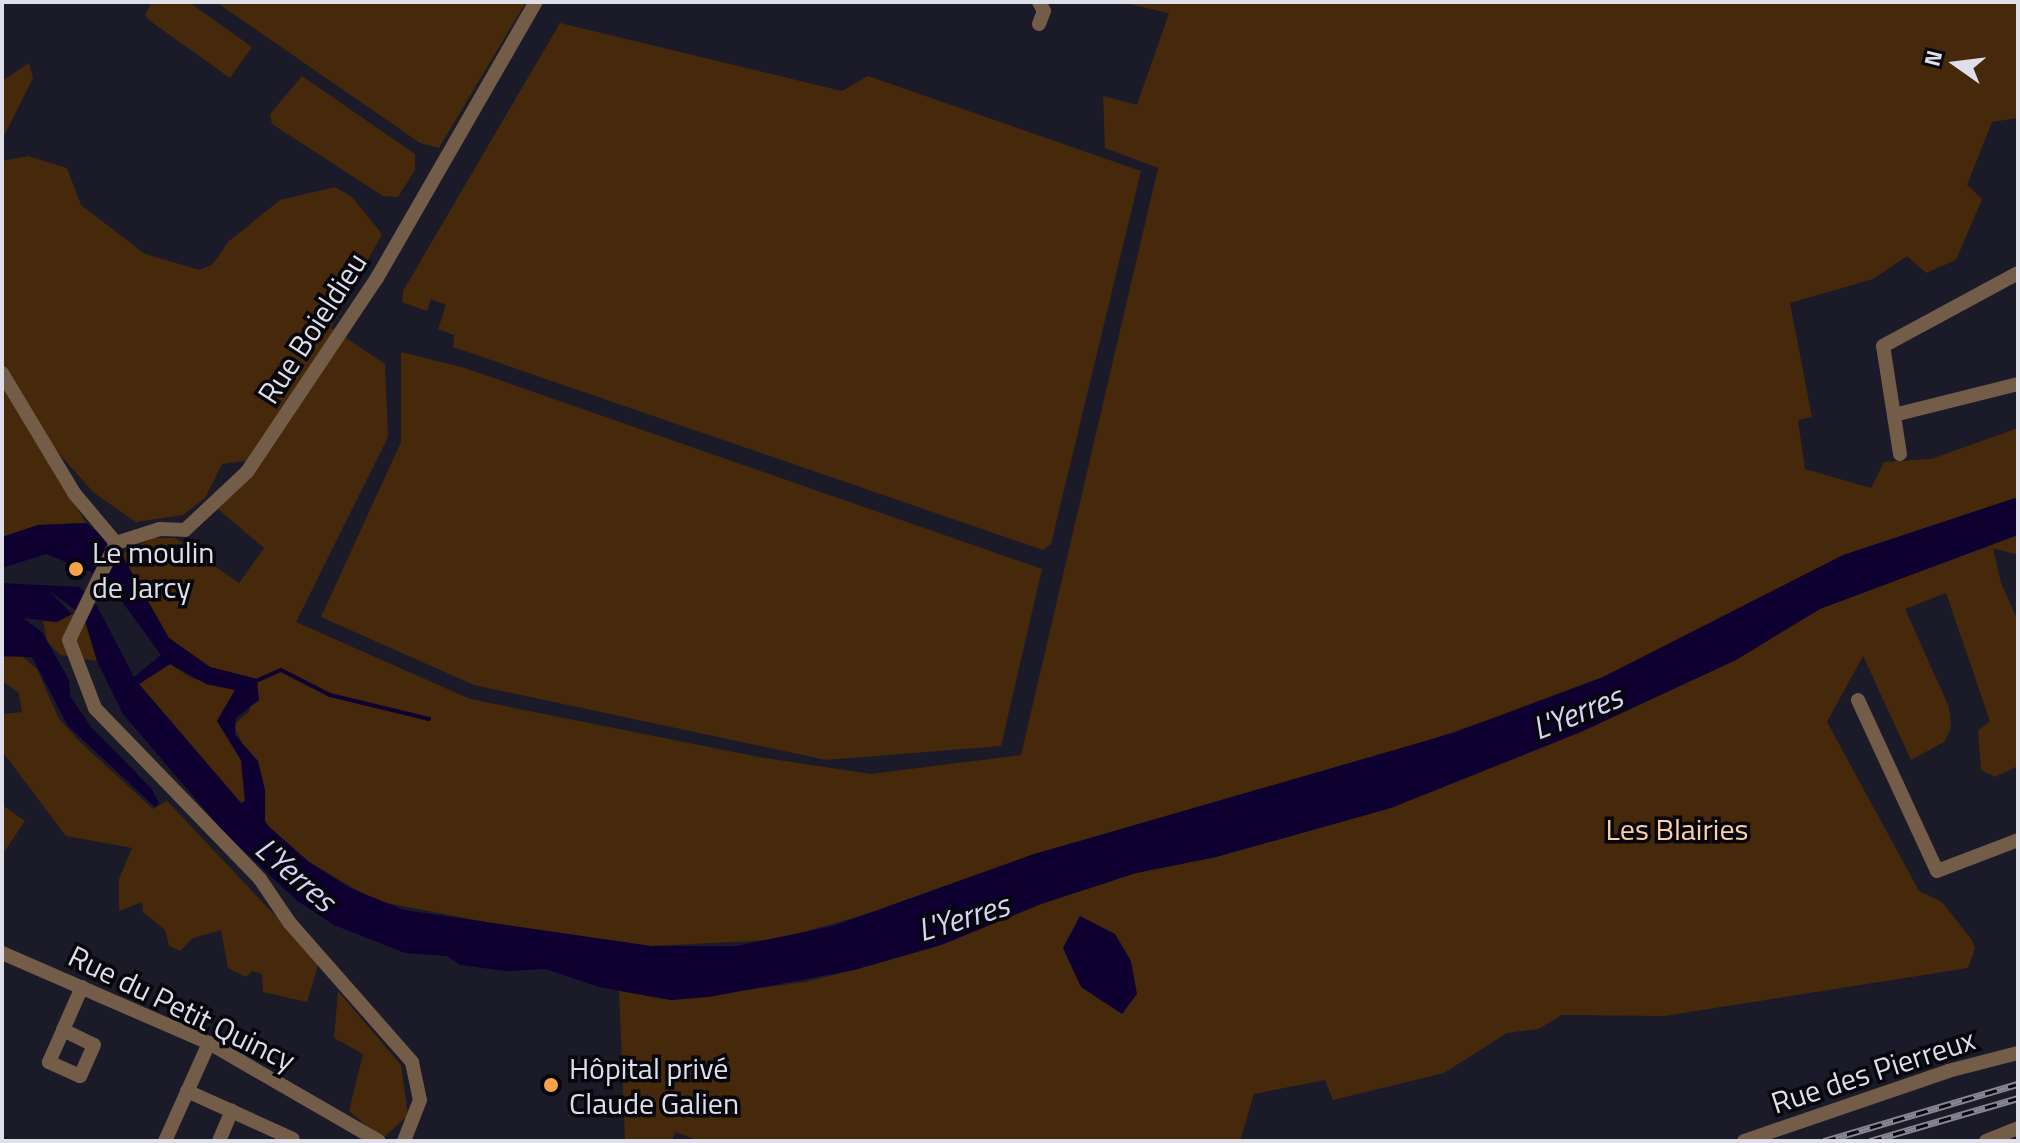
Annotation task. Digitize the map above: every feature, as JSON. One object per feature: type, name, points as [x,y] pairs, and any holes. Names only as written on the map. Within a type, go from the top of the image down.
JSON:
[{"type":"street","name":"Rue Boieldieu","points":[[116,543],[160,529],[185,530],[247,472],[377,278],[536,2]]},
{"type":"street","points":[[1039,2],[1044,11],[1039,24]]},
{"type":"street","points":[[1900,454],[1883,346],[2018,273]]},
{"type":"street","points":[[2,373],[74,493],[116,543],[69,640],[95,708],[260,879],[289,922],[412,1062],[420,1100],[404,1141]]},
{"type":"street","points":[[1894,415],[2018,384]]},
{"type":"street","points":[[1858,700],[1937,871],[2018,840]]},
{"type":"street","name":"Rue du Petit Quincy","points":[[2,953],[209,1043],[379,1141]]},
{"type":"street","points":[[63,1030],[82,987]]},
{"type":"street","points":[[165,1141],[209,1043]]},
{"type":"street","name":"Rue des Pierreux","points":[[1744,1141],[1948,1071],[2018,1053]]},
{"type":"street","points":[[187,1091],[293,1139]]},
{"type":"street","points":[[219,1141],[232,1111]]},
{"type":"street","points":[[256,1141],[263,1126]]},
{"type":"street","points":[[1986,1141],[2018,1128]]},
{"type":"green space","points":[[152,2],[189,2],[252,47],[230,78],[150,21],[145,15]]},
{"type":"green space","points":[[216,2],[526,2],[439,148],[420,143]]},
{"type":"green space","name":"Les Blairies","points":[[1120,2],[2018,2],[2018,118],[1992,122],[1967,185],[1982,199],[1956,260],[1926,273],[1907,256],[1873,279],[1790,303],[1812,417],[1798,420],[1805,469],[1871,488],[1884,462],[1931,459],[2018,428],[2018,555],[1993,548],[2001,583],[2018,621],[2018,766],[1995,777],[1981,770],[1978,731],[1990,721],[1946,593],[1905,609],[1949,707],[1951,728],[1944,742],[1911,760],[1863,656],[1827,722],[1919,891],[1942,902],[1972,940],[1975,949],[1968,968],[1664,1016],[1562,1015],[1538,1029],[1507,1033],[1444,1073],[1333,1100],[1325,1080],[1254,1094],[1240,1141],[700,1141],[675,1132],[672,1141],[625,1141],[619,991],[671,1000],[805,982],[854,970],[941,945],[1041,904],[1136,873],[1216,857],[1390,808],[1510,760],[1485,721],[1378,758],[1031,855],[909,902],[775,940],[651,946],[502,925],[376,901],[309,862],[271,832],[263,815],[265,790],[233,725],[249,712],[257,679],[210,667],[169,638],[155,620],[122,554],[153,538],[175,538],[239,583],[264,548],[218,509],[262,459],[222,464],[205,498],[183,515],[136,522],[94,493],[20,410],[86,523],[38,525],[2,537],[2,161],[28,156],[67,168],[81,205],[145,254],[200,270],[213,264],[228,242],[280,200],[335,187],[352,197],[382,234],[331,328],[385,364],[388,437],[296,622],[470,699],[759,757],[871,774],[1021,755],[1158,168],[1105,148],[1103,96],[1137,105],[1169,13]]},
{"type":"green space","points":[[560,23],[842,91],[868,76],[1141,171],[1051,544],[1043,550],[453,347],[454,335],[438,329],[446,305],[431,299],[427,311],[402,302],[403,291]]},
{"type":"green space","points":[[29,63],[33,78],[2,140],[2,81]]},
{"type":"green space","points":[[302,76],[415,154],[415,170],[398,197],[383,196],[272,124],[270,114]]},
{"type":"green space","points":[[401,352],[465,368],[1042,569],[1001,746],[826,760],[474,685],[321,617],[401,442]]},
{"type":"green space","points":[[72,614],[84,619],[97,661],[60,655],[47,641],[43,621],[57,622]]},
{"type":"green space","points":[[22,656],[37,669],[59,719],[80,742],[153,809],[167,801],[319,962],[307,1002],[263,992],[262,974],[252,971],[246,977],[228,968],[221,930],[193,938],[180,951],[169,946],[165,930],[143,912],[142,902],[119,911],[119,879],[132,848],[66,836],[2,751],[2,714],[22,712],[19,693],[2,681],[2,657]]},
{"type":"green space","points":[[170,664],[191,678],[235,690],[217,721],[241,760],[245,801],[241,803],[139,684]]},
{"type":"green space","points":[[2,805],[25,821],[2,855]]},
{"type":"green space","points":[[338,991],[401,1065],[408,1115],[382,1139],[349,1111],[363,1054],[334,1038]]},
{"type":"water","name":"L'Yerres","points":[[2018,497],[2018,535],[1820,609],[1736,660],[1581,732],[1391,808],[1216,857],[1136,873],[1041,904],[941,945],[854,970],[709,997],[671,1000],[599,987],[545,969],[506,971],[460,965],[447,956],[405,953],[334,925],[296,900],[223,831],[123,714],[97,661],[84,616],[49,591],[72,614],[57,622],[23,618],[42,632],[69,680],[70,696],[91,727],[152,789],[159,803],[155,807],[68,726],[32,657],[2,656],[2,583],[79,587],[97,606],[134,677],[161,655],[104,577],[46,554],[2,568],[2,537],[38,525],[86,523],[119,550],[169,638],[210,667],[257,679],[259,700],[236,718],[235,735],[258,761],[265,790],[265,823],[309,862],[350,888],[404,910],[651,946],[736,946],[833,926],[1031,855],[1453,733],[1603,677],[1843,555]],"holes":[[[170,664],[206,684],[235,690],[217,721],[241,760],[245,801],[241,803],[139,684]]]},
{"type":"water","points":[[1080,916],[1115,934],[1131,961],[1137,994],[1122,1014],[1081,987],[1063,948]]},
{"type":"waterway","points":[[256,681],[281,670],[330,695],[429,719]]},
{"type":"railway","points":[[1824,1141],[2018,1084]]},
{"type":"railway","points":[[1870,1141],[2018,1098]]},
{"type":"place","name":"Le moulin de Jarcy","points":[[76,569]]},
{"type":"place","name":"Hôpital privé Claude Galien","points":[[551,1085]]}]
